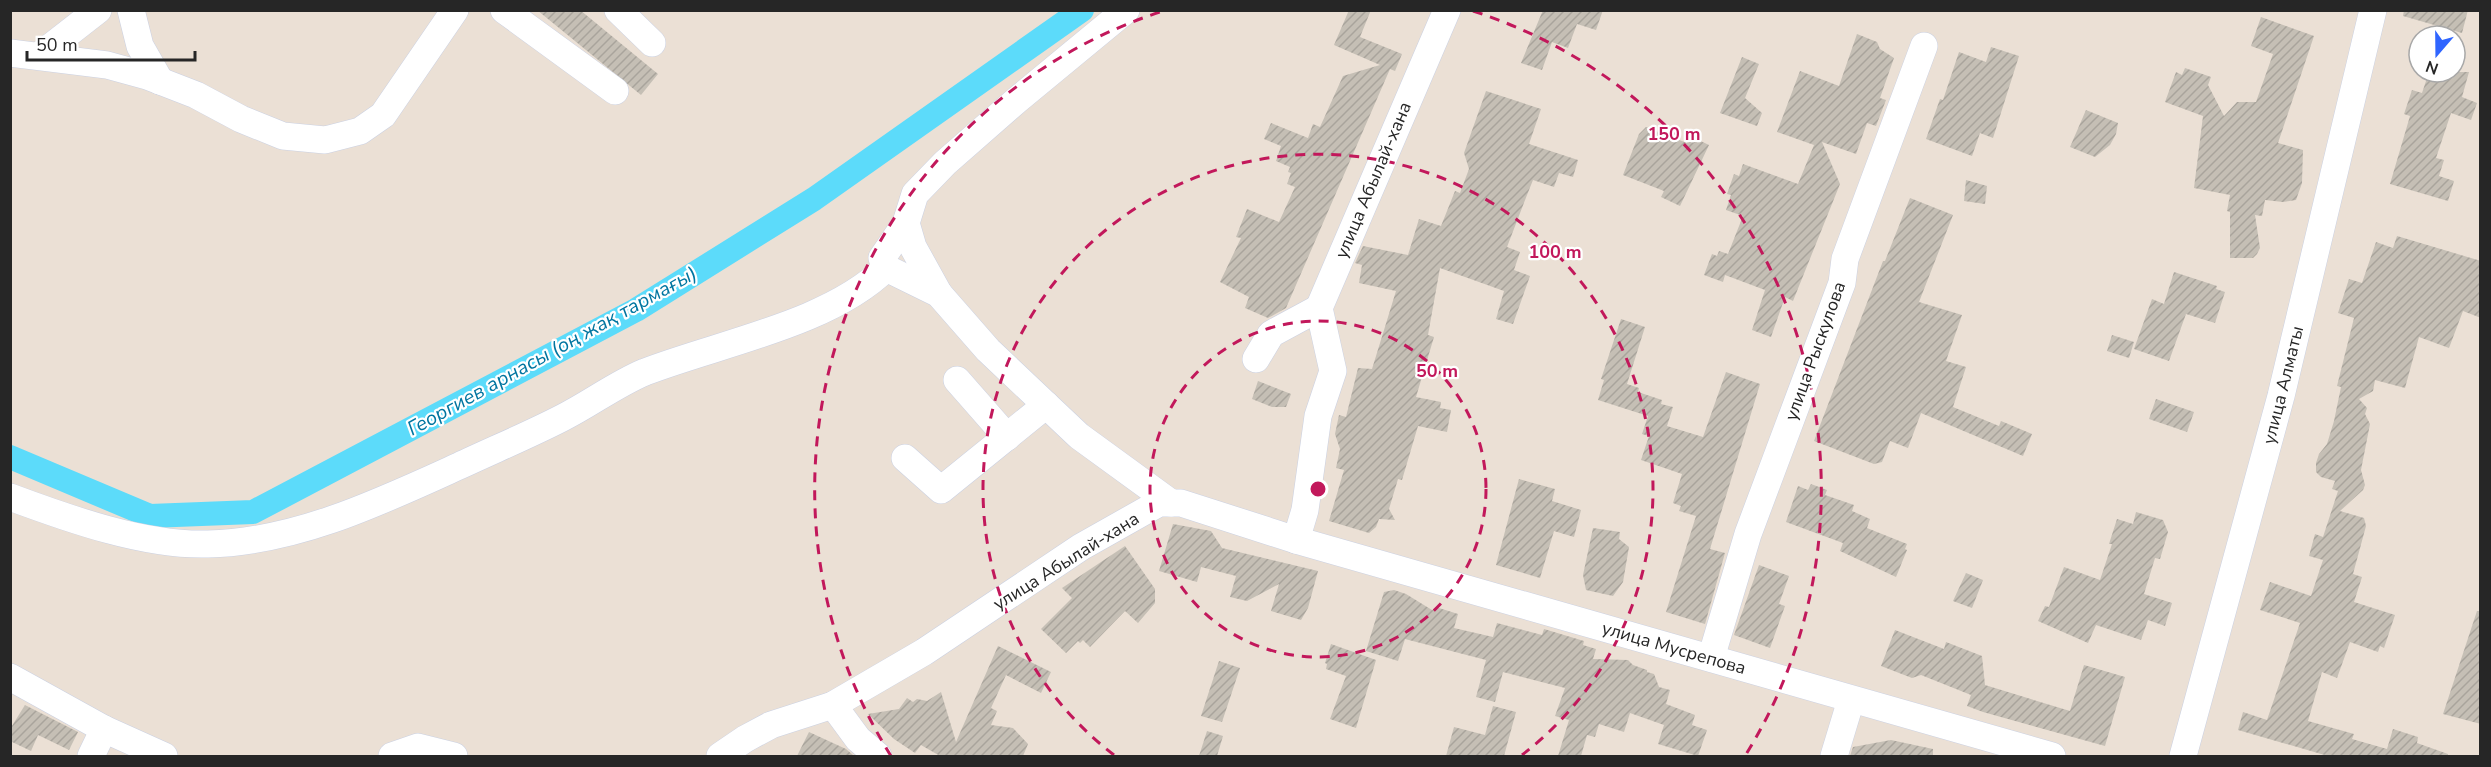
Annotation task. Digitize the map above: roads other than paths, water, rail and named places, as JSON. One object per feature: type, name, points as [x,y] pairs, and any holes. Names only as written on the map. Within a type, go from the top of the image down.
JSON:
[{"type":"street","points":[[39,56],[98,10]]},
{"type":"street","points":[[131,10],[140,46],[160,81]]},
{"type":"street","points":[[10,53],[107,65],[160,81],[283,136],[325,140],[360,131],[383,116],[455,10]]},
{"type":"street","points":[[504,10],[615,91]]},
{"type":"street","points":[[618,10],[652,43]]},
{"type":"street","points":[[939,294],[886,268],[882,258],[906,223],[915,194],[945,163],[1017,100],[1126,10]]},
{"type":"street","name":"улица Абылай-хана","points":[[1319,308],[1447,10]]},
{"type":"street","name":"улица Алматы","points":[[2183,756],[2281,396],[2373,10]]},
{"type":"street","name":"улица Рыскулова","points":[[1711,658],[1748,534],[1842,283],[1845,258],[1924,46]]},
{"type":"street","points":[[906,223],[913,247],[939,294],[965,327],[1079,436],[1172,503]]},
{"type":"street","points":[[10,497],[98,526],[171,542],[216,543],[292,530],[367,508],[562,418],[643,373],[832,306],[868,285],[886,268]]},
{"type":"street","points":[[1256,359],[1271,334],[1319,308],[1333,371],[1318,416],[1305,510],[1296,540]]},
{"type":"street","points":[[957,380],[1007,438]]},
{"type":"street","points":[[905,458],[941,490],[1046,405]]},
{"type":"street","name":"улица Абылай-хана","points":[[720,756],[744,739],[771,725],[833,705],[924,652],[1081,547],[1159,503],[1182,502],[1296,540]]},
{"type":"street","name":"улица Мусрепова","points":[[1296,540],[2052,756]]},
{"type":"street","points":[[10,678],[104,729],[164,756]]},
{"type":"street","points":[[1834,756],[1851,700]]},
{"type":"street","points":[[833,705],[858,739],[878,756]]},
{"type":"street","points":[[91,756],[104,729]]},
{"type":"street","points":[[392,756],[418,747],[454,756]]},
{"type":"waterway","name":"Георгиев арнасы (оң жақ тармағы)","points":[[10,457],[150,516],[253,512],[636,310],[814,199],[1082,10]]}]
